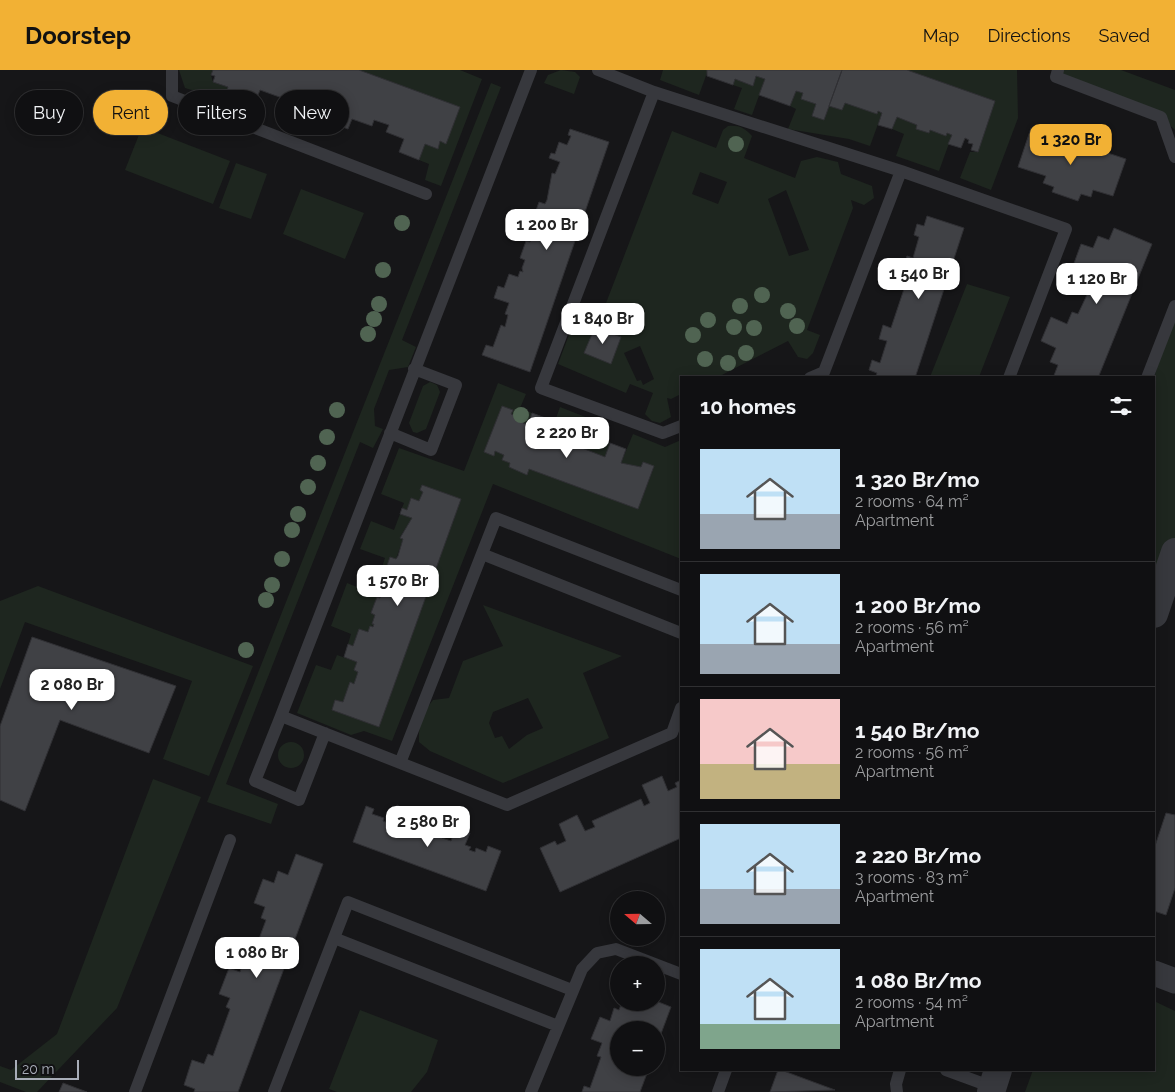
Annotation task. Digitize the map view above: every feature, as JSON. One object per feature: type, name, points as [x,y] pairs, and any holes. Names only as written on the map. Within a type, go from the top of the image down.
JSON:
[{"type":"street","points":[[1155,611],[1175,552]]},
{"type":"street","points":[[1155,973],[1175,980]]},
{"type":"lane","points":[[172,70],[172,96],[426,194]]},
{"type":"lane","points":[[598,70],[654,92],[901,171],[1066,229],[1010,376]]},
{"type":"lane","points":[[1058,70],[1056,77],[1161,117],[1175,157]]},
{"type":"lane","points":[[325,733],[299,800],[254,781],[281,716],[528,71]]},
{"type":"lane","points":[[654,92],[541,388],[663,432],[680,426]]},
{"type":"lane","points":[[815,376],[824,372],[901,171]]},
{"type":"lane","points":[[1148,376],[1175,306]]},
{"type":"lane","points":[[390,433],[431,450],[456,384],[414,369]]},
{"type":"lane","points":[[400,763],[496,518],[680,590]]},
{"type":"lane","points":[[482,554],[680,633]]},
{"type":"lane","points":[[281,716],[508,805],[672,733],[680,711]]},
{"type":"lane","points":[[136,1092],[230,840]]},
{"type":"lane","points":[[274,1092],[348,902],[572,990]]},
{"type":"lane","points":[[334,938],[558,1026]]},
{"type":"lane","points":[[531,1092],[572,990],[582,969],[597,953],[616,949],[680,974]]},
{"type":"lane","points":[[718,1092],[726,1071]]},
{"type":"lane","points":[[897,1092],[896,1084],[900,1071]]},
{"type":"lane","points":[[950,1071],[994,1083]]},
{"type":"shaded area","points":[[179,70],[213,70],[211,75],[213,82],[228,87],[227,90],[192,90],[185,88]]},
{"type":"shaded area","points":[[359,70],[460,70],[482,79],[441,186],[425,180],[429,164],[419,160],[425,144],[438,149],[440,141],[446,143],[459,107]]},
{"type":"shaded area","points":[[561,70],[575,72],[580,77],[574,94],[544,83],[548,75]]},
{"type":"shaded area","points":[[663,70],[708,70],[699,95],[660,80]]},
{"type":"shaded area","points":[[907,70],[1017,70],[1018,118],[991,190],[960,178],[970,152],[978,152],[995,101]]},
{"type":"shaded area","points":[[1058,70],[1121,70],[1175,90],[1175,130],[1161,117],[1056,77]]},
{"type":"shaded area","points":[[756,76],[765,79],[752,115],[734,109],[742,88],[733,85],[735,79],[753,86]]},
{"type":"shaded area","points":[[491,83],[501,87],[402,340],[416,347],[408,367],[389,370],[374,409],[375,426],[383,429],[373,448],[360,442],[226,784],[278,804],[271,824],[207,802]]},
{"type":"shaded area","points":[[796,91],[803,93],[802,99],[816,104],[812,116],[824,120],[829,106],[842,110],[845,103],[882,113],[870,146],[849,139],[788,129],[796,109],[790,106]]},
{"type":"shaded area","points":[[897,117],[917,125],[916,129],[929,133],[930,130],[952,135],[939,171],[896,156],[904,134],[892,129]]},
{"type":"shaded area","points":[[728,126],[739,127],[752,136],[744,158],[795,178],[801,161],[817,157],[838,162],[841,174],[872,186],[874,198],[864,205],[851,200],[853,208],[807,330],[820,335],[813,353],[807,359],[798,357],[788,341],[720,376],[680,376],[680,394],[671,399],[667,398],[671,417],[660,423],[652,421],[645,414],[653,393],[630,384],[626,393],[558,364],[582,305],[603,311],[672,131],[716,148],[723,130]],"holes":[[[700,172],[727,182],[718,204],[692,194]],[[786,190],[809,250],[789,256],[768,199]],[[640,346],[654,379],[643,385],[641,380],[637,381],[624,353]]]},
{"type":"shaded area","points":[[139,135],[163,135],[230,161],[213,204],[125,170]]},
{"type":"shaded area","points":[[236,163],[267,174],[251,219],[219,208]]},
{"type":"shaded area","points":[[301,189],[364,213],[345,259],[283,234]]},
{"type":"shaded area","points":[[967,284],[1010,297],[979,376],[930,376]]},
{"type":"shaded area","points":[[1175,306],[1175,552],[1155,611],[1155,376]]},
{"type":"shaded area","points":[[430,382],[437,385],[440,392],[426,429],[417,433],[413,432],[409,423],[423,386]]},
{"type":"shaded area","points":[[498,383],[526,394],[520,408],[532,413],[528,425],[523,423],[524,419],[511,414],[502,406],[484,452],[494,455],[495,451],[504,455],[502,460],[510,463],[509,467],[526,474],[529,469],[638,509],[654,467],[643,462],[641,467],[621,463],[633,434],[665,447],[680,440],[680,559],[493,484],[392,741],[364,731],[351,735],[297,713],[316,665],[331,670],[337,655],[357,662],[354,670],[358,672],[354,684],[350,683],[343,702],[335,700],[332,710],[379,727],[461,499],[422,485],[420,490],[423,492],[419,501],[411,498],[407,510],[402,508],[404,503],[381,494],[399,448],[464,471]]},
{"type":"shaded area","points":[[560,407],[593,420],[588,434],[610,443],[605,457],[582,448],[569,432],[566,439],[547,432],[551,420],[555,421]]},
{"type":"shaded area","points":[[400,514],[412,518],[400,537],[403,539],[396,559],[390,557],[385,571],[381,570],[385,558],[360,549],[371,521],[394,530]]},
{"type":"shaded area","points":[[378,577],[389,581],[380,598],[377,597],[371,613],[375,615],[372,623],[374,624],[368,632],[359,629],[353,646],[348,644],[351,634],[331,626],[347,583],[372,593]]},
{"type":"shaded area","points":[[38,586],[253,666],[209,776],[163,759],[192,681],[25,622],[0,689],[0,601]]},
{"type":"shaded area","points":[[483,605],[622,656],[583,673],[609,738],[503,783],[430,751],[419,742],[420,725],[426,709],[433,700],[449,698],[463,661],[503,646]],"holes":[[[528,698],[543,728],[527,735],[509,749],[502,736],[495,738],[489,723],[493,712]]]},
{"type":"shaded area","points":[[291,742],[300,746],[304,755],[300,764],[291,768],[282,764],[278,755],[282,746]]},
{"type":"shaded area","points":[[153,779],[201,797],[117,1008],[37,1092],[26,1092],[0,1082],[0,1066],[11,1070],[57,1034]]},
{"type":"shaded area","points":[[1155,1001],[1175,1011],[1175,1092],[1025,1092],[1033,1071],[1155,1071]]},
{"type":"shaded area","points":[[360,1010],[438,1040],[427,1072],[411,1092],[337,1092],[329,1089]]},
{"type":"building","points":[[213,70],[359,70],[460,107],[446,144],[440,141],[438,149],[425,144],[419,160],[399,152],[404,139],[386,132],[389,125],[374,120],[372,126],[352,119],[349,126],[349,90],[275,90],[275,95],[265,92],[265,90],[227,90],[228,87],[213,82],[215,76],[211,75]]},
{"type":"building","points":[[707,70],[842,70],[824,120],[812,116],[816,104],[801,99],[803,93],[796,91],[790,106],[759,95],[765,79],[756,76],[753,86],[735,79],[733,85],[707,76]]},
{"type":"building","points":[[842,70],[907,70],[995,101],[978,152],[971,150],[973,144],[968,143],[969,140],[965,138],[961,148],[948,144],[952,135],[947,133],[946,136],[930,130],[929,133],[916,129],[917,125],[897,117],[892,129],[878,125],[882,113],[878,111],[877,114],[845,103],[842,110],[829,106]]},
{"type":"building","points":[[1031,128],[1126,159],[1113,196],[1093,190],[1091,197],[1081,194],[1078,201],[1052,192],[1054,187],[1043,183],[1046,176],[1018,167]]},
{"type":"building","points":[[570,129],[609,142],[530,372],[482,355],[486,345],[493,347],[501,325],[505,327],[508,315],[505,314],[509,303],[494,298],[498,286],[504,288],[509,274],[518,277],[520,271],[523,272],[522,268],[525,260],[520,258],[526,241],[530,242],[538,226],[527,222],[530,214],[534,216],[539,202],[545,204],[547,200],[552,173],[555,174],[560,162],[549,158],[551,153],[555,154],[559,142],[567,145],[571,136],[568,135]]},
{"type":"building","points":[[927,216],[964,228],[916,376],[876,376],[877,373],[869,370],[872,360],[880,363],[887,341],[879,339],[883,325],[891,328],[909,274],[902,272],[907,256],[913,258],[919,237],[914,235],[917,224],[924,226]]},
{"type":"building","points":[[1114,228],[1152,244],[1099,376],[1054,376],[1058,365],[1050,362],[1056,348],[1041,341],[1051,317],[1067,324],[1072,312],[1078,314],[1086,297],[1090,286],[1080,282],[1084,271],[1073,266],[1081,244],[1093,248],[1098,236],[1109,240]]},
{"type":"building","points":[[595,327],[621,337],[611,364],[584,353]]},
{"type":"building","points":[[502,406],[513,410],[511,414],[524,419],[523,423],[528,425],[532,413],[551,420],[547,432],[552,435],[566,439],[568,432],[586,438],[582,448],[605,457],[610,443],[626,449],[621,463],[641,467],[643,462],[654,466],[638,509],[529,469],[527,475],[509,467],[510,463],[502,460],[504,455],[495,451],[494,456],[484,452]]},
{"type":"building","points":[[422,485],[461,499],[379,727],[332,710],[335,700],[343,702],[350,682],[354,684],[358,672],[354,670],[357,662],[344,657],[348,644],[353,646],[359,629],[368,632],[370,626],[373,627],[375,615],[371,613],[377,597],[380,598],[389,581],[378,577],[381,570],[385,571],[390,557],[396,559],[398,556],[403,539],[400,538],[412,518],[400,514],[402,508],[407,510],[411,498],[419,501],[423,492],[420,490]]},
{"type":"building","points":[[32,637],[176,686],[149,753],[60,720],[25,811],[0,800],[0,726]]},
{"type":"building","points":[[662,776],[668,791],[677,787],[675,783],[680,780],[680,838],[560,892],[540,848],[555,841],[557,845],[566,841],[559,824],[577,815],[585,831],[595,827],[592,821],[641,799],[644,806],[650,803],[642,785]]},
{"type":"building","points":[[397,805],[401,807],[400,811],[409,814],[404,827],[407,828],[408,824],[419,828],[422,822],[436,827],[434,831],[443,834],[442,838],[451,841],[457,824],[463,826],[462,830],[470,833],[465,845],[471,847],[469,850],[475,852],[476,848],[486,852],[488,846],[501,851],[486,891],[353,842],[366,806],[374,809],[372,814],[384,818],[383,821],[390,824]]},
{"type":"building","points":[[1166,813],[1175,815],[1175,888],[1166,915],[1155,911],[1155,846]]},
{"type":"building","points":[[296,854],[323,864],[238,1092],[194,1092],[195,1089],[184,1085],[192,1060],[204,1064],[208,1054],[213,1056],[230,1009],[226,1007],[230,998],[219,994],[229,968],[240,972],[243,963],[249,966],[266,920],[261,918],[265,907],[254,903],[263,879],[274,883],[278,871],[288,875]]},
{"type":"building","points":[[665,1005],[671,1007],[665,1023],[665,1021],[610,1021],[613,1011],[665,1011]]},
{"type":"building","points":[[600,1017],[610,1021],[610,1076],[646,1076],[640,1092],[582,1092],[584,1086],[590,1088],[601,1057],[597,1056],[602,1043],[591,1039]]},
{"type":"building","points":[[778,1071],[784,1071],[835,1090],[770,1092]]},
{"type":"building","points":[[63,1083],[87,1092],[59,1092]]}]
